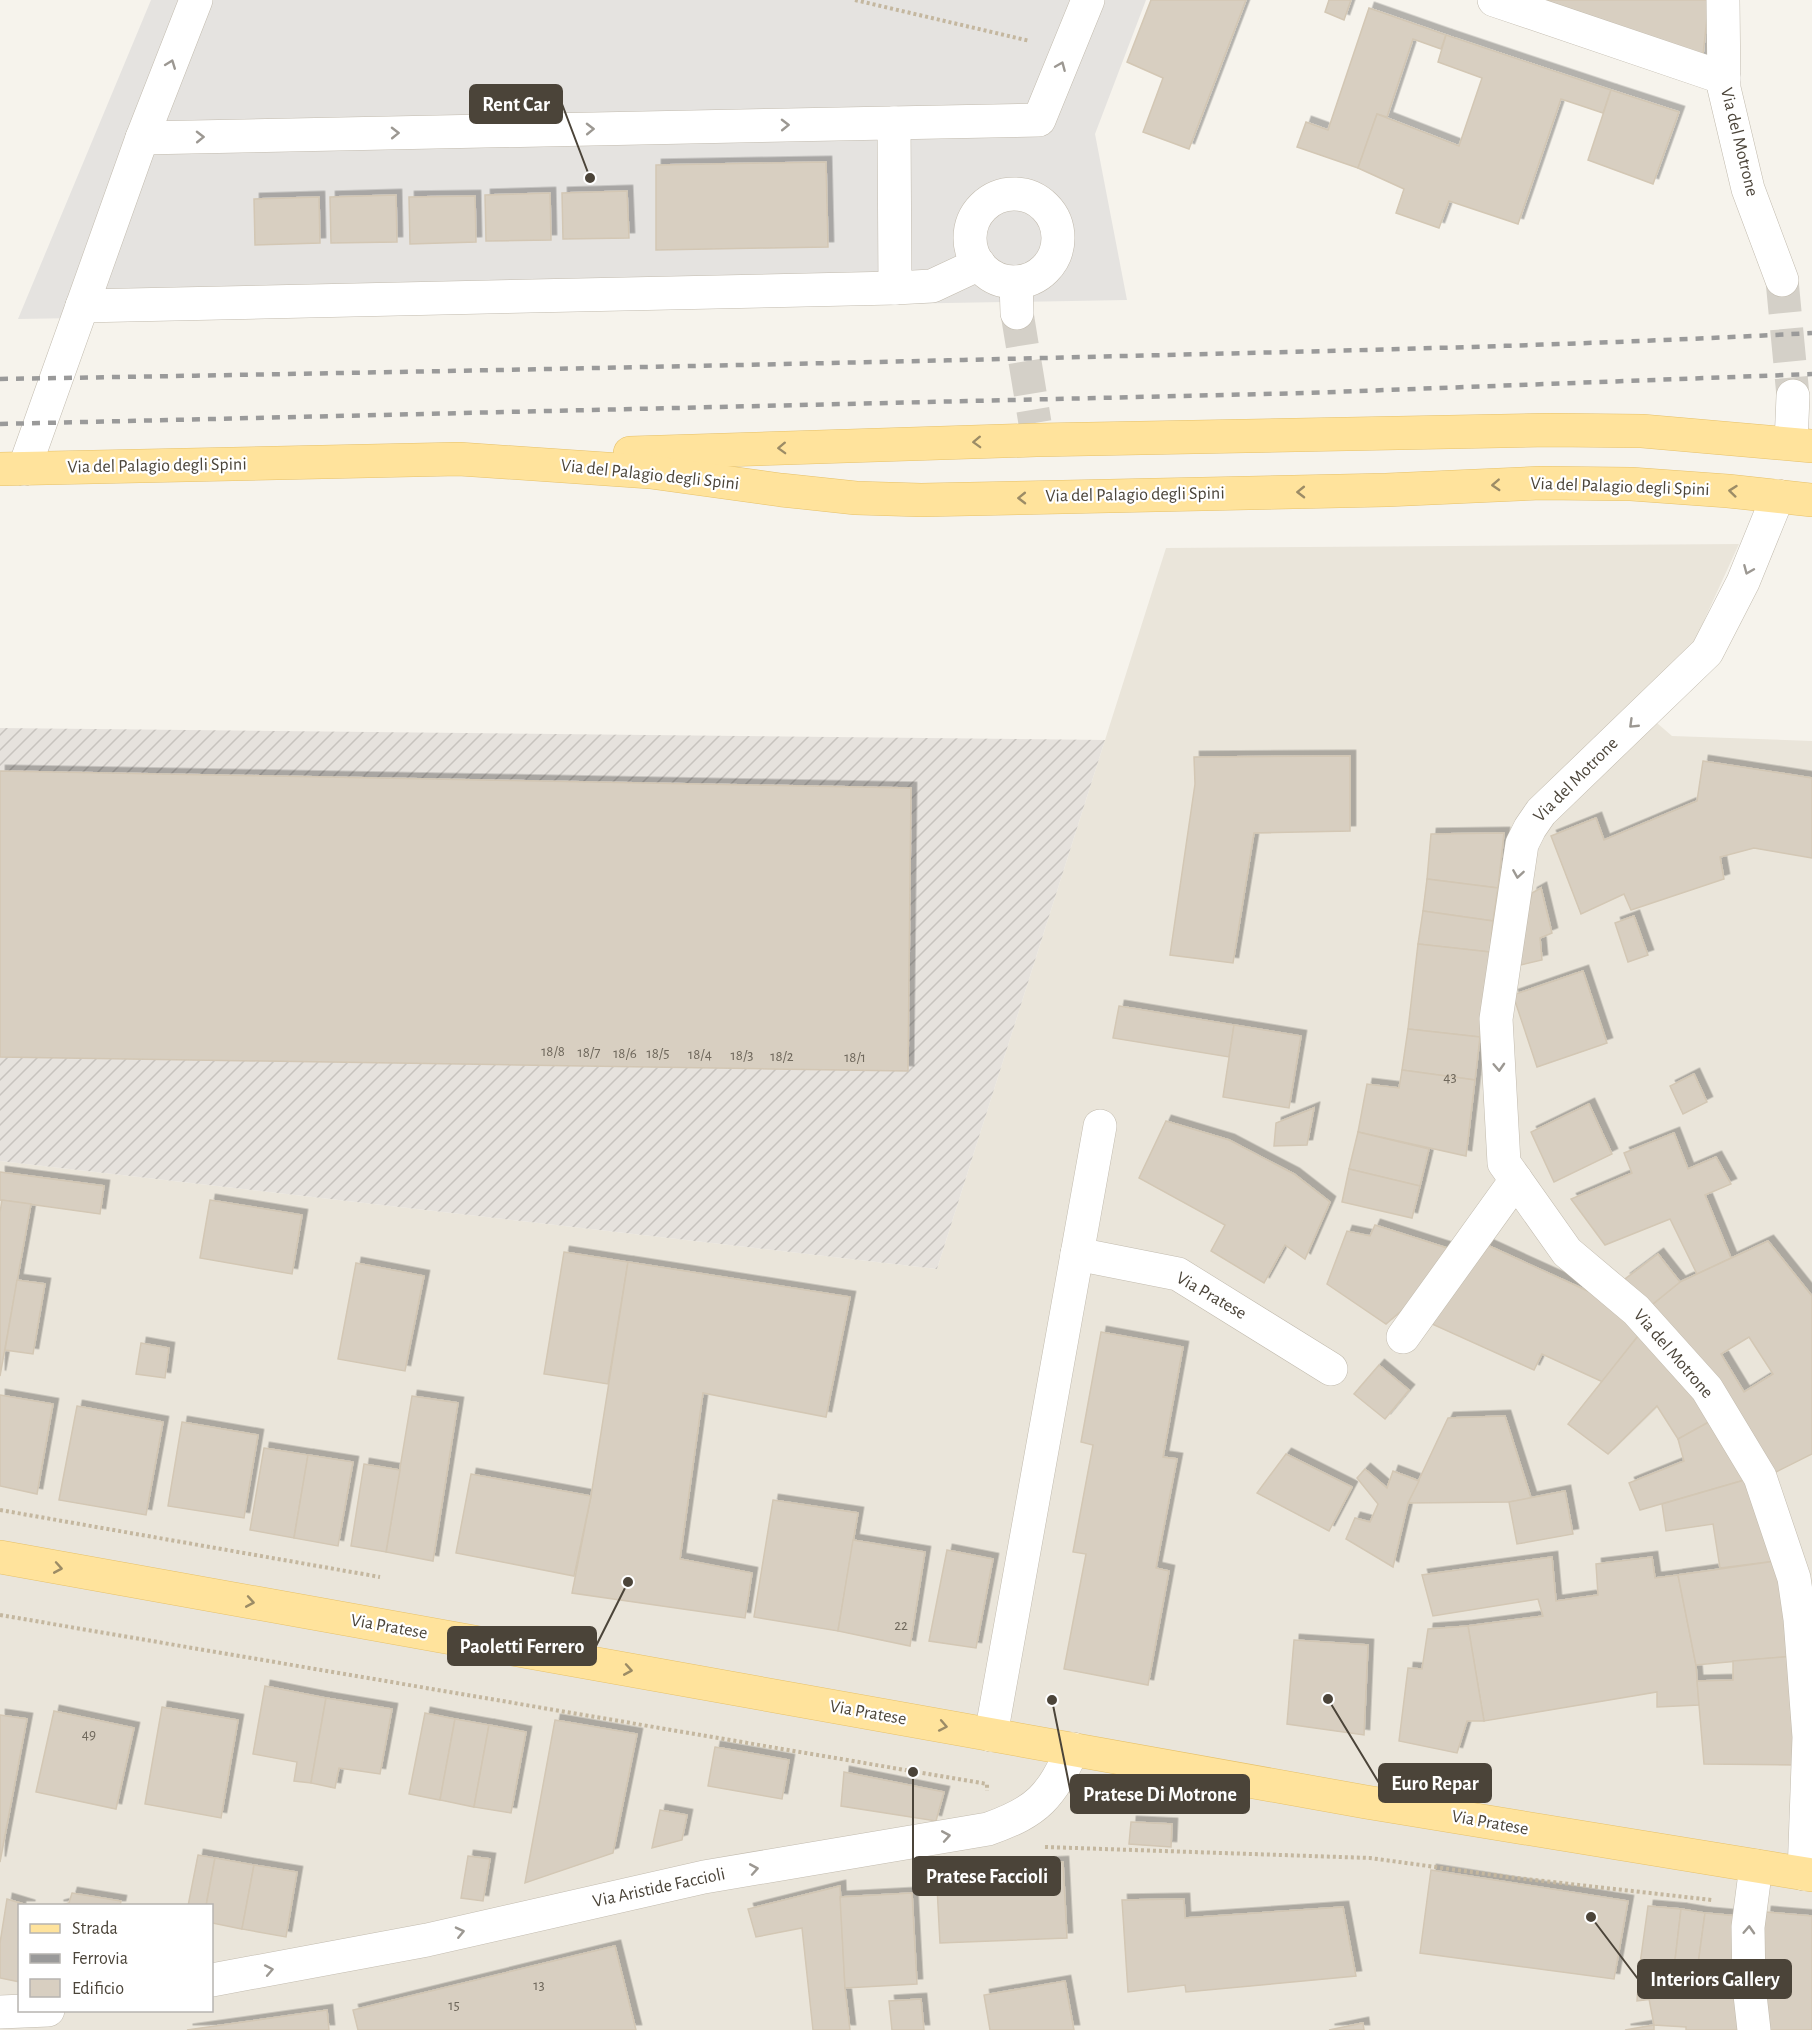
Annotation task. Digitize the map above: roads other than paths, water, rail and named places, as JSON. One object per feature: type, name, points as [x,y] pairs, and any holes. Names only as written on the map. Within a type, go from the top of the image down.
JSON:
[{"type":"main road","name":"Via del Palagio degli Spini","points":[[12,469],[459,459],[1035,432],[1642,431],[1801,445]]},
{"type":"main road","name":"Via del Palagio degli Spini","points":[[459,459],[650,472],[856,498],[933,500],[1362,491],[1541,483],[1631,484],[1812,500]]},
{"type":"main road","name":"Via Pratese","points":[[0,1557],[1366,1802],[1808,1875]]},
{"type":"street","points":[[12,469],[82,306],[142,138],[196,0]]},
{"type":"street","points":[[142,138],[1039,120],[1088,0]]},
{"type":"street","points":[[1494,0],[1724,78]]},
{"type":"street","name":"Via del Motrone","points":[[1723,0],[1724,88],[1748,189],[1782,280]]},
{"type":"street","points":[[894,123],[895,288]]},
{"type":"street","points":[[1020,194],[1034,198],[1047,207],[1055,220],[1058,234],[1057,250],[1051,262],[1042,272],[1030,279],[1016,297],[1002,280],[989,274],[979,264],[970,238],[972,224],[979,211],[990,201],[1004,195],[1020,194]]},
{"type":"street","points":[[82,306],[895,288],[932,286],[979,264]]},
{"type":"street","points":[[1793,396],[1801,445]]},
{"type":"street","name":"Via del Motrone","points":[[1778,496],[1743,582],[1707,652],[1541,812],[1530,828],[1522,844],[1496,1019],[1504,1163],[1567,1252],[1636,1310],[1707,1389],[1760,1477],[1794,1578],[1804,1590],[1809,1737],[1808,1875]]},
{"type":"street","points":[[992,1735],[1100,1126]]},
{"type":"street","points":[[1403,1336],[1516,1180]]},
{"type":"street","name":"Via Pratese","points":[[1077,1254],[1178,1274],[1332,1369]]},
{"type":"street","name":"Via Aristide Faccioli","points":[[213,1980],[426,1940],[704,1877],[988,1829],[1029,1812],[1044,1798],[1058,1780],[1073,1749]]},
{"type":"street","points":[[1754,2030],[1749,1986],[1748,1927],[1756,1866]]},
{"type":"street","points":[[0,2012],[18,2011]]},
{"type":"tunnel","points":[[1782,280],[1793,396]]},
{"type":"tunnel","points":[[1017,313],[1035,423]]},
{"type":"railway","points":[[0,379],[1266,353],[1539,345],[1812,333]]},
{"type":"railway","points":[[0,424],[1307,393],[1812,374]]},
{"type":"place","name":"Rent Car","points":[[590,178]]},
{"type":"place","name":"Paoletti Ferrero","points":[[628,1582]]},
{"type":"place","name":"Euro Repar","points":[[1328,1699]]},
{"type":"place","name":"Pratese Di Motrone","points":[[1052,1700]]},
{"type":"place","name":"Pratese Faccioli","points":[[913,1772]]},
{"type":"place","name":"Interiors Gallery","points":[[1591,1917]]}]
